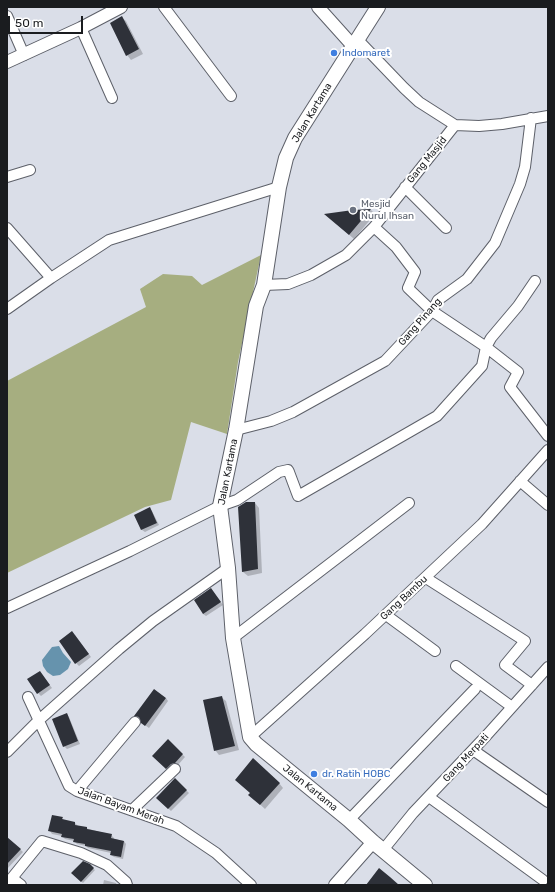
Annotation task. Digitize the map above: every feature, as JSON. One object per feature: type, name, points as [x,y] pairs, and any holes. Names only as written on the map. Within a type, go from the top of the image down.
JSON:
[{"type":"main road","name":"Jalan Kartama","points":[[378,7],[295,138],[286,158],[279,187],[264,285],[256,306],[236,430],[220,506],[228,568],[233,638],[250,737],[256,744],[349,820],[425,885]]},
{"type":"street","points":[[7,62],[81,28],[121,7]]},
{"type":"street","points":[[164,7],[230,96]]},
{"type":"street","points":[[318,7],[419,102],[455,125],[494,125],[548,116]]},
{"type":"street","points":[[7,16],[24,55]]},
{"type":"street","points":[[81,28],[112,98]]},
{"type":"street","name":"Gang Pinang","points":[[236,430],[271,421],[293,412],[385,361],[432,311],[438,300],[467,279],[494,243],[520,184],[525,167],[531,118]]},
{"type":"street","name":"Gang Masjid","points":[[264,285],[288,284],[311,275],[346,255],[374,227],[455,125]]},
{"type":"street","points":[[7,177],[30,170]]},
{"type":"street","points":[[7,309],[109,240],[279,187]]},
{"type":"street","points":[[406,187],[446,228]]},
{"type":"street","points":[[374,227],[396,247],[415,272],[408,288],[432,311],[518,372],[510,387],[548,436]]},
{"type":"street","points":[[7,228],[51,278]]},
{"type":"street","points":[[7,608],[130,551],[220,506],[237,500],[279,472],[288,470],[298,496],[437,416],[482,366],[486,348],[491,338],[518,306],[535,280]]},
{"type":"street","name":"Gang Bambu","points":[[250,737],[426,578],[482,524],[548,450]]},
{"type":"street","points":[[520,481],[548,505]]},
{"type":"street","points":[[233,638],[409,502]]},
{"type":"street","points":[[7,752],[39,720],[153,621],[228,568]]},
{"type":"street","points":[[426,578],[524,641],[505,665],[532,685]]},
{"type":"street","points":[[386,615],[435,651]]},
{"type":"street","points":[[456,666],[512,707]]},
{"type":"street","name":"Gang Merpati","points":[[378,846],[413,813],[473,750],[548,667]]},
{"type":"street","points":[[349,820],[475,689]]},
{"type":"street","name":"Jalan Bayam Merah","points":[[28,697],[69,786],[77,791],[176,826],[216,853],[252,885]]},
{"type":"street","points":[[77,791],[135,722]]},
{"type":"street","points":[[473,750],[548,802]]},
{"type":"street","points":[[132,810],[175,769]]},
{"type":"street","points":[[429,796],[543,880]]},
{"type":"street","points":[[21,885],[10,881],[42,841],[81,853],[107,865],[126,882],[127,885]]},
{"type":"street","points":[[335,885],[378,846]]},
{"type":"green space","points":[[261,255],[238,362],[227,434],[191,422],[171,500],[145,507],[7,573],[7,381],[146,307],[140,289],[163,274],[192,276],[202,285]]},
{"type":"water","points":[[59,646],[71,662],[68,669],[60,675],[53,676],[47,672],[43,666],[42,660],[52,647]]},
{"type":"building","points":[[122,16],[139,49],[126,56],[110,23]]},
{"type":"building","points":[[371,209],[349,235],[324,214],[353,210]]},
{"type":"building","points":[[246,502],[255,502],[258,569],[242,572],[238,507]]},
{"type":"building","points":[[150,507],[157,523],[141,530],[134,515]]},
{"type":"building","points":[[211,588],[221,602],[203,614],[194,600]]},
{"type":"building","points":[[72,631],[89,654],[75,664],[59,641]]},
{"type":"building","points":[[40,671],[50,685],[37,694],[27,679]]},
{"type":"building","points":[[154,689],[166,698],[145,726],[141,723],[139,717],[134,716]]},
{"type":"building","points":[[222,696],[235,746],[214,751],[203,700]]},
{"type":"building","points":[[67,713],[78,741],[63,747],[52,719]]},
{"type":"building","points":[[168,739],[183,754],[175,763],[171,764],[166,769],[152,756]]},
{"type":"building","points":[[253,758],[280,783],[260,805],[248,795],[250,793],[235,780]]},
{"type":"building","points":[[175,778],[187,790],[168,809],[156,798]]},
{"type":"building","points":[[52,815],[63,817],[62,819],[75,822],[75,825],[87,827],[87,829],[112,834],[111,838],[124,841],[121,857],[110,855],[111,851],[85,846],[85,844],[73,842],[74,839],[61,837],[62,834],[48,831]]},
{"type":"building","points":[[7,837],[21,849],[7,864]]},
{"type":"building","points":[[83,861],[90,864],[94,868],[81,882],[71,873]]},
{"type":"building","points":[[379,868],[390,877],[399,885],[366,885]]},
{"type":"place","name":"Indomaret","points":[[334,53]]},
{"type":"place","name":"Mesjid Nurul Ihsan","points":[[353,210]]},
{"type":"place","name":"dr. Ratih HOBC","points":[[314,774]]}]
